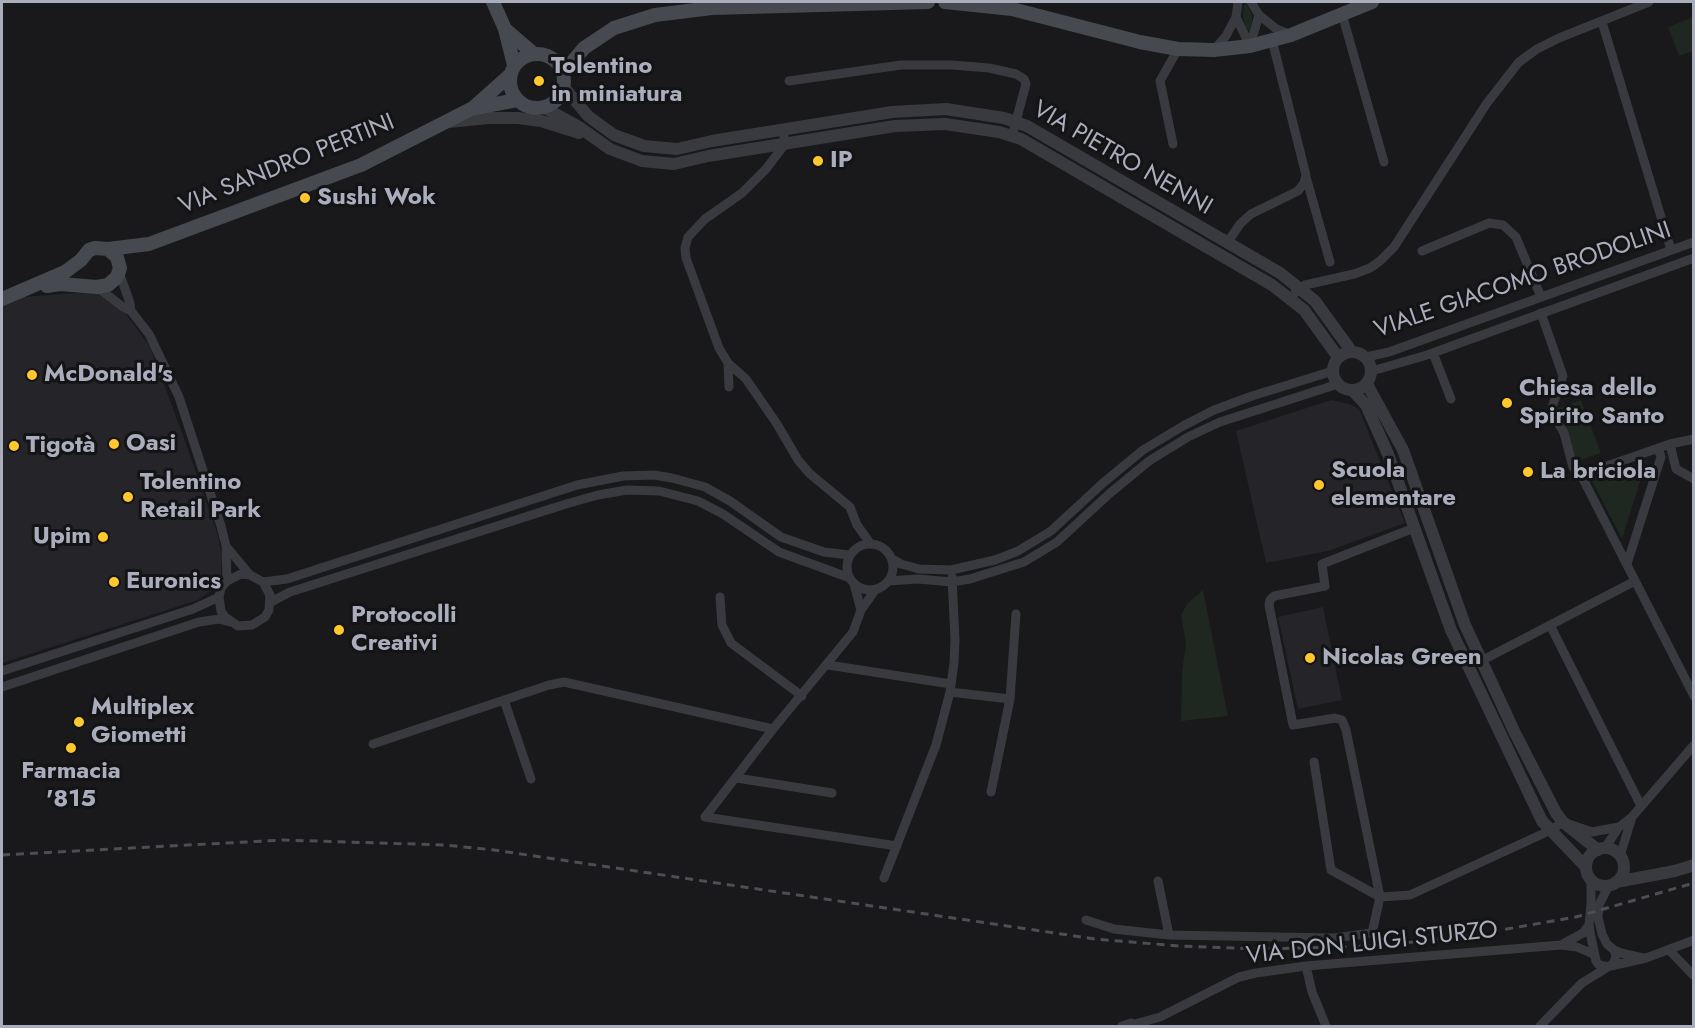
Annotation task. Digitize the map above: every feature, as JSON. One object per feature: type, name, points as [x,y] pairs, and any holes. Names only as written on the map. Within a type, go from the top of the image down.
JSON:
[{"type":"main road","points":[[494,2],[505,29],[512,70],[512,93],[517,100],[529,107],[543,107],[556,100],[563,80],[584,48]]},
{"type":"main road","points":[[549,57],[584,48],[614,28],[655,15],[712,8],[928,2]]},
{"type":"main road","points":[[945,2],[1012,9],[1140,42],[1179,49],[1214,51],[1250,46],[1291,35],[1372,2]]},
{"type":"main road","points":[[505,29],[534,54]]},
{"type":"main road","points":[[512,70],[526,56],[534,54],[549,57],[555,61],[563,80]]},
{"type":"main road","name":"VIA SANDRO PERTINI","points":[[473,108],[512,70]]},
{"type":"main road","name":"VIA SANDRO PERTINI","points":[[2,299],[65,272],[90,250],[148,244],[361,165],[473,108],[517,100]]},
{"type":"main road","name":"VIA SANDRO PERTINI","points":[[24,291],[60,284],[108,285],[117,277],[119,270],[148,244]]},
{"type":"main road","points":[[108,249],[117,257],[119,270]]},
{"type":"main road","points":[[81,260],[80,272],[94,286]]},
{"type":"street","points":[[1214,51],[1226,36],[1236,17],[1238,2]]},
{"type":"street","points":[[1251,2],[1259,15],[1275,28],[1291,35]]},
{"type":"street","points":[[1291,299],[1301,288],[1370,268],[1394,248],[1509,72],[1519,62],[1537,49],[1649,2]]},
{"type":"street","points":[[1342,14],[1383,162]]},
{"type":"street","points":[[1250,46],[1259,15]]},
{"type":"street","points":[[1236,17],[1250,46]]},
{"type":"street","points":[[1602,22],[1671,250]]},
{"type":"street","points":[[1272,40],[1330,262]]},
{"type":"street","points":[[1173,144],[1160,81],[1179,49]]},
{"type":"street","points":[[789,81],[900,65],[952,64],[1016,74],[1024,79],[1026,84],[1012,136]]},
{"type":"street","name":"VIA PIETRO NENNI","points":[[563,80],[588,116],[614,135],[645,146],[677,149],[892,112],[946,109],[1017,122],[1280,273],[1315,301],[1352,352]]},
{"type":"street","name":"VIA PIETRO NENNI","points":[[543,107],[579,127],[610,149],[642,161],[674,164],[895,126],[945,124],[1012,136],[1021,139],[1272,285],[1304,310],[1338,357]]},
{"type":"street","points":[[444,122],[518,118],[541,121],[598,140]]},
{"type":"street","points":[[783,130],[785,144],[766,169],[742,193],[705,219],[688,237],[685,248],[686,258],[719,348],[728,363],[746,380],[777,424],[798,460],[809,473],[850,507],[857,525],[870,543]]},
{"type":"street","points":[[716,141],[718,155]]},
{"type":"street","points":[[1227,243],[1240,224],[1251,214],[1298,191],[1306,175]]},
{"type":"street","points":[[1422,251],[1489,223],[1503,225],[1516,237],[1541,297]]},
{"type":"street","name":"VIALE GIACOMO BRODOLINI","points":[[1366,357],[1389,352],[1694,242]]},
{"type":"street","name":"VIALE GIACOMO BRODOLINI","points":[[1372,371],[1432,353],[1694,258]]},
{"type":"street","points":[[119,270],[131,311],[149,334],[179,397],[221,526],[226,546],[227,581]]},
{"type":"street","points":[[94,286],[123,308],[131,311]]},
{"type":"street","points":[[1541,313],[1563,376],[1551,410],[1564,433],[1572,466],[1581,475],[1694,696]]},
{"type":"street","points":[[1338,384],[1333,371],[1338,357],[1352,352],[1366,357],[1372,371],[1366,384],[1352,390]]},
{"type":"street","points":[[1432,353],[1451,399]]},
{"type":"street","points":[[728,363],[729,387]]},
{"type":"street","points":[[892,559],[910,567],[951,570],[995,560],[1018,551],[1051,531],[1143,450],[1183,426],[1214,410],[1252,396],[1333,371]]},
{"type":"street","points":[[888,581],[918,579],[952,582],[990,574],[1024,562],[1057,542],[1149,461],[1188,437],[1220,422],[1338,384],[1352,390],[1366,405],[1383,444],[1451,630],[1542,821],[1586,867],[1591,880],[1592,904],[1589,925],[1595,955],[1599,965],[1609,967]]},
{"type":"street","points":[[1366,384],[1403,450],[1465,625],[1515,733],[1556,813],[1563,822],[1601,849],[1610,849],[1644,877]]},
{"type":"street","points":[[1252,396],[1257,409]]},
{"type":"street","points":[[1581,475],[1670,444],[1694,439]]},
{"type":"street","points":[[1670,444],[1676,469],[1694,479]]},
{"type":"street","points":[[1627,564],[1661,457],[1658,448]]},
{"type":"street","points":[[230,622],[221,611],[219,597],[221,588],[227,581],[241,574],[263,582],[287,579],[577,485],[622,476],[654,476],[691,483],[718,494],[781,537],[824,552],[851,553],[860,545],[870,543],[884,547],[892,559],[893,573],[888,581],[876,589],[861,610],[853,632],[773,729],[705,817],[897,846]]},
{"type":"street","points":[[271,602],[290,592],[566,504],[627,490],[659,491],[698,501],[723,514],[779,552],[852,581],[862,589],[876,589]]},
{"type":"street","points":[[857,525],[851,553],[846,564],[861,610]]},
{"type":"street","points":[[1086,920],[1114,929],[1168,935],[1334,938],[1372,933],[1380,897],[1346,730],[1342,720],[1335,718],[1293,725],[1269,607],[1270,600],[1274,596],[1325,586],[1322,564],[1414,528]]},
{"type":"street","points":[[226,546],[249,575]]},
{"type":"street","points":[[1428,566],[1443,562]]},
{"type":"street","points":[[884,878],[936,745],[950,688],[955,640],[951,570]]},
{"type":"street","points":[[1481,661],[1635,581]]},
{"type":"street","points":[[2,687],[199,622],[219,620],[245,626],[259,622],[269,610],[271,602],[263,582]]},
{"type":"street","points":[[2,671],[193,609],[219,597]]},
{"type":"street","points":[[720,597],[722,626],[731,643],[801,696]]},
{"type":"street","points":[[991,792],[1010,699],[1016,614]]},
{"type":"street","points":[[1550,625],[1641,806]]},
{"type":"street","points":[[828,664],[1010,699]]},
{"type":"street","points":[[373,744],[564,682],[773,729]]},
{"type":"street","points":[[504,700],[531,778]]},
{"type":"street","points":[[1586,867],[1589,856],[1601,849],[1619,827],[1632,817],[1694,745]]},
{"type":"street","points":[[1314,762],[1331,870],[1380,897],[1410,895],[1551,830],[1563,822]]},
{"type":"street","points":[[737,778],[832,793]]},
{"type":"street","points":[[1632,817],[1621,860],[1622,874],[1599,905],[1598,917],[1602,934],[1607,944],[1614,950],[1621,954],[1646,958]]},
{"type":"street","points":[[1563,822],[1592,831],[1619,827]]},
{"type":"street","points":[[1591,880],[1599,885],[1613,884],[1694,865]]},
{"type":"street","points":[[1158,881],[1168,935]]},
{"type":"street","name":"VIA DON LUIGI STURZO","points":[[1561,945],[1583,933],[1589,925]]},
{"type":"street","points":[[1540,1026],[1582,982],[1609,967],[1646,958],[1694,940]]},
{"type":"street","name":"VIA DON LUIGI STURZO","points":[[1122,1026],[1137,1025],[1160,1017],[1239,977],[1306,966],[1561,945],[1577,947],[1595,955]]},
{"type":"street","points":[[1609,967],[1615,960],[1614,950]]},
{"type":"street","points":[[1669,950],[1694,976]]},
{"type":"street","points":[[1306,966],[1312,992],[1326,1026]]},
{"type":"street","name":"VIA DON LUIGI STURZO","points":[[1150,1026],[1160,1017]]},
{"type":"shaded area","points":[[1244,4],[1252,15],[1249,31],[1243,16]]},
{"type":"shaded area","points":[[1693,17],[1693,51],[1679,56],[1668,27]]},
{"type":"shaded area","points":[[103,291],[123,310],[150,347],[217,532],[222,556],[221,575],[216,587],[198,600],[2,663],[2,305],[22,297]]},
{"type":"shaded area","name":"Scuola elementare","points":[[1331,400],[1359,409],[1405,523],[1328,551],[1266,563],[1236,431]]},
{"type":"shaded area","points":[[1581,400],[1601,453],[1575,462],[1555,409]]},
{"type":"shaded area","points":[[1647,460],[1622,539],[1591,479]]},
{"type":"shaded area","points":[[1203,590],[1228,716],[1181,721],[1182,671],[1186,644],[1181,615],[1187,604]]},
{"type":"shaded area","name":"Nicolas Green","points":[[1323,607],[1342,700],[1298,709],[1278,617]]},
{"type":"railway","points":[[2,855],[283,840],[444,845],[494,850],[1095,939],[1179,946],[1262,949],[1377,946],[1472,935],[1576,917],[1694,883]]},
{"type":"place","name":"Tolentino in miniatura","points":[[539,81]]},
{"type":"place","name":"IP","points":[[818,161]]},
{"type":"place","name":"Sushi Wok","points":[[305,198]]},
{"type":"place","name":"McDonald's","points":[[32,375]]},
{"type":"place","name":"Chiesa dello Spirito Santo","points":[[1507,403]]},
{"type":"place","name":"Oasi","points":[[114,444]]},
{"type":"place","name":"Tigotà","points":[[14,446]]},
{"type":"place","name":"La briciola","points":[[1528,472]]},
{"type":"place","name":"Scuola elementare","points":[[1319,485]]},
{"type":"place","name":"Tolentino Retail Park","points":[[128,497]]},
{"type":"place","name":"Upim","points":[[103,537]]},
{"type":"place","name":"Euronics","points":[[114,582]]},
{"type":"place","name":"Protocolli Creativi","points":[[339,630]]},
{"type":"place","name":"Nicolas Green","points":[[1310,658]]},
{"type":"place","name":"Multiplex Giometti","points":[[79,722]]},
{"type":"place","name":"Farmacia '815","points":[[71,748]]}]
